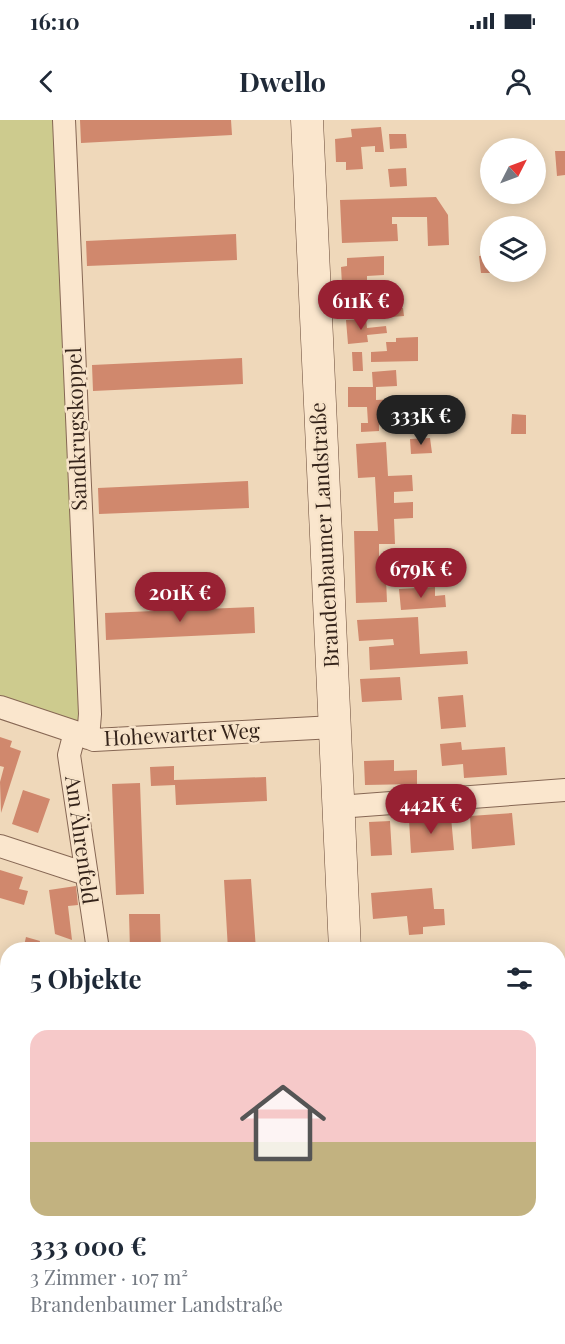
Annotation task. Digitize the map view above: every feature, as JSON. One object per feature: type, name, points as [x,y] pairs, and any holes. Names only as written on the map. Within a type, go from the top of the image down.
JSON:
[{"type":"main road","name":"Brandenbaumer Landstraße","points":[[307,120],[345,942]]},
{"type":"street","name":"Sandkrugskoppel","points":[[64,120],[90,714],[82,735]]},
{"type":"street","name":"Hohewarter Weg","points":[[0,707],[94,740],[334,727]]},
{"type":"street","name":"Am Ährenfeld","points":[[82,735],[69,755],[97,942]]},
{"type":"street","points":[[339,807],[565,790]]},
{"type":"street","points":[[0,846],[86,874]]},
{"type":"shaded area","points":[[0,120],[57,120],[83,725],[0,698]]},
{"type":"building","points":[[80,120],[231,120],[232,135],[81,143]]},
{"type":"building","points":[[381,127],[384,152],[375,152],[375,146],[361,147],[363,169],[346,170],[346,162],[336,162],[335,139],[352,137],[351,129]]},
{"type":"building","points":[[389,134],[406,134],[407,148],[390,149]]},
{"type":"building","points":[[555,151],[565,151],[565,175],[557,176]]},
{"type":"building","points":[[406,168],[407,186],[390,187],[388,169]]},
{"type":"building","points":[[436,197],[448,215],[449,245],[428,246],[427,217],[392,217],[392,224],[397,224],[398,241],[342,243],[340,200]]},
{"type":"building","points":[[236,234],[237,260],[87,266],[86,241]]},
{"type":"building","points":[[384,256],[384,275],[367,276],[367,282],[377,281],[378,300],[400,299],[400,308],[403,308],[404,316],[366,319],[365,301],[343,302],[341,267],[347,266],[347,258]]},
{"type":"building","points":[[366,319],[367,328],[386,326],[387,333],[367,335],[368,342],[348,344],[346,320]]},
{"type":"building","points":[[418,337],[418,361],[371,362],[371,352],[387,351],[386,342],[396,342],[396,338]]},
{"type":"building","points":[[352,352],[362,352],[363,371],[353,371]]},
{"type":"building","points":[[242,358],[243,384],[93,391],[92,365]]},
{"type":"building","points":[[396,370],[397,386],[376,387],[376,400],[397,399],[397,422],[379,422],[379,431],[361,432],[361,423],[368,423],[367,407],[348,407],[348,387],[373,387],[372,372]]},
{"type":"building","points":[[512,414],[526,415],[526,434],[511,434]]},
{"type":"building","points":[[430,438],[432,453],[411,454],[410,439]]},
{"type":"building","points":[[386,442],[388,476],[412,475],[413,491],[394,492],[394,503],[413,502],[413,518],[394,519],[395,544],[379,544],[379,579],[386,578],[387,602],[356,603],[354,531],[378,531],[375,477],[358,478],[356,444]]},
{"type":"building","points":[[248,481],[249,508],[99,514],[98,488]]},
{"type":"building","points":[[435,587],[435,596],[445,595],[446,607],[401,610],[399,589]]},
{"type":"building","points":[[254,607],[255,633],[106,640],[105,613]]},
{"type":"building","points":[[418,617],[420,654],[467,651],[468,664],[370,670],[369,647],[394,645],[393,639],[359,641],[357,620]]},
{"type":"building","points":[[400,677],[402,700],[362,702],[360,679]]},
{"type":"building","points":[[463,695],[466,727],[441,729],[438,697]]},
{"type":"building","points":[[0,737],[12,741],[10,747],[21,751],[1,813],[0,782],[4,767],[0,766]]},
{"type":"building","points":[[461,742],[462,750],[505,747],[507,775],[464,778],[463,764],[442,766],[440,744]]},
{"type":"building","points":[[394,760],[394,771],[417,770],[417,784],[365,785],[364,761]]},
{"type":"building","points":[[174,766],[174,780],[266,777],[267,801],[176,805],[175,785],[151,786],[150,767]]},
{"type":"building","points":[[140,783],[144,894],[116,895],[112,784]]},
{"type":"building","points":[[23,790],[50,799],[38,833],[12,824]]},
{"type":"building","points":[[512,813],[515,845],[472,849],[470,816]]},
{"type":"building","points":[[451,817],[454,850],[411,853],[409,820]]},
{"type":"building","points":[[390,821],[392,855],[371,856],[369,822]]},
{"type":"building","points":[[0,870],[23,877],[19,889],[28,891],[24,905],[0,898]]},
{"type":"building","points":[[251,879],[255,942],[228,942],[224,880]]},
{"type":"building","points":[[76,886],[78,905],[68,906],[72,940],[55,934],[49,890]]},
{"type":"building","points":[[432,888],[434,909],[444,909],[445,925],[423,927],[423,934],[409,935],[407,916],[373,919],[371,893]]},
{"type":"building","points":[[129,914],[160,914],[161,942],[130,942]]},
{"type":"building","points":[[26,937],[40,941],[40,942],[25,942]]}]
